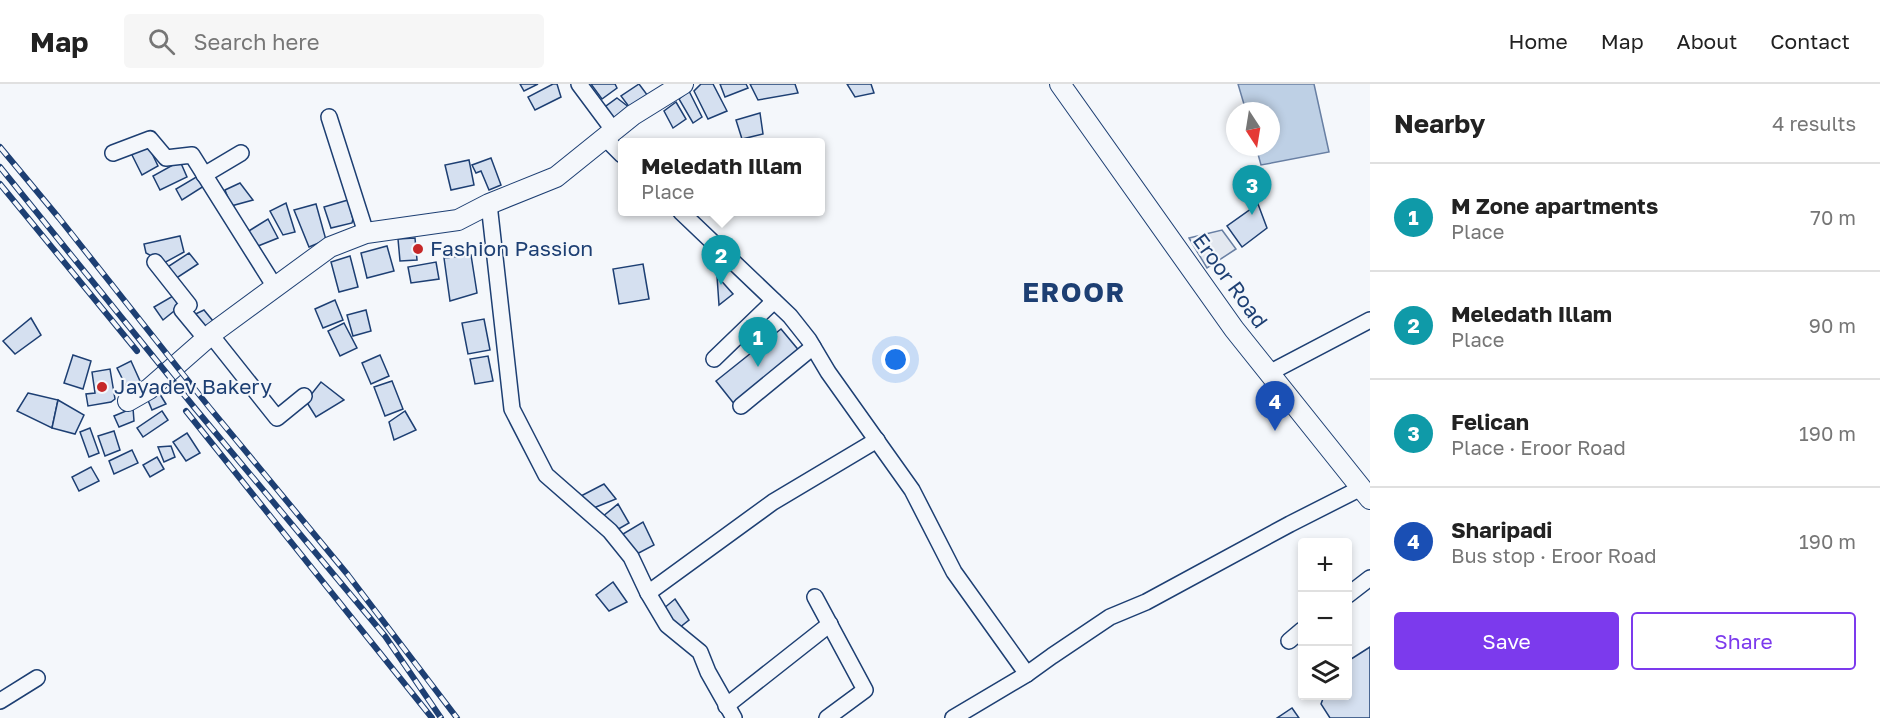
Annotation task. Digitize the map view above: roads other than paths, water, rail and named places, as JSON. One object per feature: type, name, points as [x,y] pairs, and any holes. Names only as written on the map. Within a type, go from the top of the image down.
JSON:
[{"type":"main road","points":[[128,401],[149,389],[208,337],[330,247],[366,233],[458,220],[489,204],[556,177],[633,115],[683,84]]},
{"type":"main road","name":"Eroor Road","points":[[1060,84],[1234,329],[1365,493]]},
{"type":"street","points":[[579,84],[618,148]]},
{"type":"street","points":[[329,117],[366,233]]},
{"type":"street","points":[[113,153],[150,139],[166,158],[192,155],[274,287]]},
{"type":"street","points":[[204,175],[241,153]]},
{"type":"street","points":[[489,204],[512,409],[546,475],[610,531],[631,557],[648,593],[667,625],[700,652],[730,712],[830,624]]},
{"type":"street","points":[[685,216],[790,316],[912,490],[954,572],[1028,674]]},
{"type":"street","points":[[155,262],[189,305],[182,310],[277,418],[304,396]]},
{"type":"street","points":[[714,359],[774,301]]},
{"type":"street","points":[[1269,373],[1370,320]]},
{"type":"street","points":[[741,406],[813,347]]},
{"type":"street","points":[[648,593],[773,502],[877,440]]},
{"type":"street","points":[[953,718],[1028,674],[1110,617],[1146,602],[1290,524],[1365,493]]},
{"type":"street","points":[[1352,592],[1370,578]]},
{"type":"street","points":[[815,597],[865,690],[828,718]]},
{"type":"street","points":[[1289,641],[1298,633]]},
{"type":"street","points":[[0,701],[37,678]]},
{"type":"water","points":[[1238,84],[1314,84],[1329,152],[1261,165],[1258,156],[1280,156],[1280,102],[1243,102]]},
{"type":"railway","points":[[0,147],[209,407],[348,575],[457,718]]},
{"type":"railway","points":[[0,167],[194,407],[385,636],[441,718]]},
{"type":"railway","points":[[0,184],[137,351]]},
{"type":"railway","points":[[186,411],[432,718]]},
{"type":"place","name":"Felican","points":[[1252,215]]},
{"type":"place","name":"Fashion Passion","points":[[418,249]]},
{"type":"place","name":"Meledath Illam","points":[[721,285]]},
{"type":"place","name":"M Zone apartments","points":[[758,367]]},
{"type":"place","name":"Jayadev Bakery","points":[[102,387]]},
{"type":"place","name":"Sharipadi","points":[[1275,431]]},
{"type":"district","name":"EROOR","points":[[1074,293]]}]
